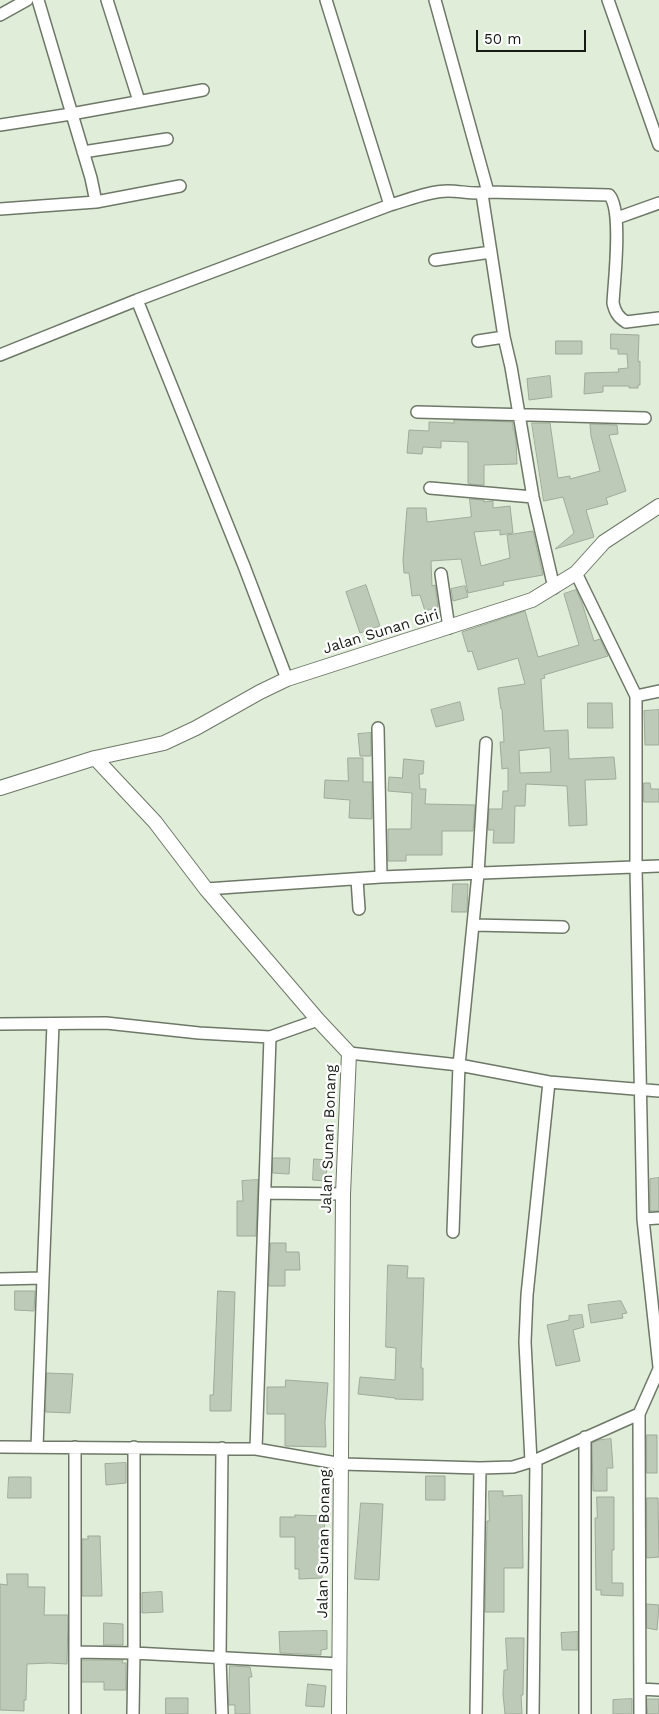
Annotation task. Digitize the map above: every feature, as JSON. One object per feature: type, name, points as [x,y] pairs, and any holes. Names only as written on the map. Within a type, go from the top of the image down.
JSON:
[{"type":"street","points":[[0,14],[27,0]]},
{"type":"street","points":[[38,0],[96,202]]},
{"type":"street","points":[[107,0],[140,101]]},
{"type":"street","points":[[326,0],[390,205]]},
{"type":"street","points":[[436,0],[485,193],[490,252],[504,338],[533,497],[554,588]]},
{"type":"street","points":[[608,0],[659,144]]},
{"type":"street","points":[[0,126],[203,90]]},
{"type":"street","points":[[83,152],[167,139]]},
{"type":"street","points":[[0,209],[96,202],[180,186]]},
{"type":"street","points":[[0,355],[137,300],[390,205],[438,192],[449,191],[609,195],[613,201],[617,218],[614,310],[626,322],[659,318]]},
{"type":"street","points":[[617,218],[659,203]]},
{"type":"street","points":[[435,260],[490,252]]},
{"type":"street","points":[[137,300],[244,566],[287,679]]},
{"type":"street","points":[[478,341],[504,338]]},
{"type":"street","points":[[417,412],[645,418]]},
{"type":"street","points":[[430,488],[533,497]]},
{"type":"street","name":"Jalan Sunan Giri","points":[[95,758],[164,743],[287,679],[532,600],[554,588],[576,572],[604,542],[659,506]]},
{"type":"street","points":[[576,572],[636,696],[636,868],[643,1219],[659,1368],[639,1414],[640,1714]]},
{"type":"street","points":[[441,574],[449,628]]},
{"type":"street","points":[[636,696],[659,691]]},
{"type":"street","points":[[378,728],[381,877]]},
{"type":"street","points":[[453,1232],[459,1065],[474,925],[486,743]]},
{"type":"street","points":[[0,788],[95,758]]},
{"type":"street","name":"Jalan Sunan Bonang","points":[[95,758],[154,822],[206,890],[318,1020],[349,1053],[343,1194],[339,1714]]},
{"type":"street","points":[[206,890],[381,877],[659,866]]},
{"type":"street","points":[[357,880],[359,909]]},
{"type":"street","points":[[474,925],[563,927]]},
{"type":"street","points":[[0,1024],[106,1023],[270,1038],[318,1020]]},
{"type":"street","points":[[37,1447],[53,1024]]},
{"type":"street","points":[[256,1449],[270,1038]]},
{"type":"street","points":[[349,1053],[459,1065],[549,1082],[659,1091]]},
{"type":"street","points":[[533,1714],[533,1461],[525,1342],[527,1295],[549,1082]]},
{"type":"street","points":[[264,1193],[343,1194]]},
{"type":"street","points":[[643,1219],[659,1218]]},
{"type":"street","points":[[0,1279],[43,1278]]},
{"type":"street","points":[[0,1448],[256,1449],[342,1464],[480,1468],[513,1466],[533,1461],[639,1414]]},
{"type":"street","points":[[585,1714],[586,1437]]},
{"type":"street","points":[[75,1447],[75,1714]]},
{"type":"street","points":[[133,1714],[134,1448]]},
{"type":"street","points":[[222,1448],[220,1659],[222,1714]]},
{"type":"street","points":[[476,1714],[480,1468]]},
{"type":"street","points":[[75,1652],[134,1653],[220,1659],[318,1661],[340,1664]]},
{"type":"street","points":[[640,1689],[659,1690]]},
{"type":"building","points":[[611,334],[639,335],[638,362],[640,361],[640,385],[638,385],[638,388],[603,386],[603,392],[584,394],[585,373],[619,372],[618,369],[628,368],[627,354],[618,354],[618,349],[611,349]]},
{"type":"building","points":[[556,341],[582,341],[582,354],[556,354]]},
{"type":"building","points":[[550,376],[552,397],[529,400],[527,379]]},
{"type":"building","points":[[454,420],[513,422],[517,464],[484,465],[484,485],[469,484],[468,442],[441,441],[441,448],[423,447],[422,454],[407,453],[409,430],[429,431],[429,422],[454,423]]},
{"type":"building","points":[[532,423],[550,423],[558,478],[570,476],[570,479],[600,471],[591,436],[590,424],[617,425],[618,434],[609,435],[626,491],[606,498],[608,504],[586,510],[594,537],[555,549],[574,533],[563,497],[544,501]]},
{"type":"building","points":[[470,499],[484,500],[484,502],[493,501],[493,508],[510,506],[513,533],[500,535],[500,530],[474,532],[481,566],[510,558],[507,535],[533,531],[543,575],[503,582],[504,585],[468,593],[461,559],[431,561],[432,586],[435,585],[438,607],[425,611],[420,595],[412,596],[409,573],[404,573],[403,560],[407,508],[426,508],[427,522],[471,517]]},
{"type":"building","points":[[366,585],[380,626],[360,633],[346,592]]},
{"type":"building","points":[[465,586],[468,597],[453,601],[451,589]]},
{"type":"building","points":[[576,590],[594,641],[600,639],[608,656],[544,675],[545,678],[541,679],[544,731],[568,730],[569,759],[614,757],[616,779],[585,780],[587,825],[569,826],[567,786],[526,784],[525,806],[515,806],[514,843],[493,843],[494,830],[488,830],[489,809],[502,809],[503,791],[508,791],[508,768],[502,769],[500,742],[504,742],[502,709],[498,688],[525,684],[518,658],[478,670],[472,651],[468,652],[462,632],[525,611],[538,657],[579,645],[564,594]],"holes":[[[550,748],[551,772],[520,773],[519,751]]]},
{"type":"building","points":[[460,702],[464,720],[436,727],[431,710]]},
{"type":"building","points":[[588,703],[612,703],[613,728],[588,728]]},
{"type":"building","points":[[659,710],[659,745],[645,745],[644,711]]},
{"type":"building","points":[[371,733],[371,756],[360,756],[358,734]]},
{"type":"building","points":[[348,758],[363,758],[363,782],[372,782],[372,819],[349,818],[350,800],[324,798],[325,780],[348,781]]},
{"type":"building","points":[[404,759],[424,761],[423,774],[419,774],[420,789],[426,789],[425,804],[475,805],[473,831],[442,831],[442,855],[406,855],[406,861],[388,861],[388,829],[411,829],[412,793],[388,791],[389,777],[402,778]]},
{"type":"building","points":[[644,783],[650,783],[651,789],[659,789],[659,802],[644,802]]},
{"type":"building","points":[[453,884],[468,884],[467,912],[452,912]]},
{"type":"building","points":[[273,1158],[290,1158],[289,1174],[273,1173]]},
{"type":"building","points":[[314,1159],[327,1160],[326,1181],[313,1180]]},
{"type":"building","points":[[659,1178],[659,1211],[650,1211],[650,1179]]},
{"type":"building","points":[[258,1180],[256,1236],[237,1236],[237,1201],[243,1201],[242,1181]]},
{"type":"building","points":[[271,1243],[286,1243],[286,1252],[299,1252],[300,1270],[285,1270],[285,1286],[269,1286]]},
{"type":"building","points":[[388,1265],[408,1266],[407,1278],[424,1278],[421,1368],[423,1368],[423,1400],[395,1399],[358,1394],[360,1377],[395,1380],[396,1348],[386,1347]]},
{"type":"building","points":[[15,1291],[35,1291],[34,1311],[15,1310]]},
{"type":"building","points":[[218,1291],[235,1292],[231,1411],[210,1411],[210,1395],[213,1395]]},
{"type":"building","points":[[621,1301],[627,1313],[622,1314],[623,1318],[591,1323],[588,1305]]},
{"type":"building","points":[[582,1315],[584,1327],[573,1330],[580,1361],[556,1366],[547,1325],[569,1320],[569,1316]]},
{"type":"building","points":[[47,1373],[73,1374],[70,1413],[46,1412]]},
{"type":"building","points":[[286,1380],[328,1383],[325,1422],[326,1447],[285,1446],[285,1414],[267,1414],[267,1387],[285,1387]]},
{"type":"building","points":[[647,1435],[657,1435],[657,1473],[647,1473]]},
{"type":"building","points":[[611,1439],[613,1468],[607,1468],[607,1491],[593,1491],[592,1443]]},
{"type":"building","points":[[126,1463],[126,1483],[106,1485],[105,1464]]},
{"type":"building","points":[[426,1476],[445,1476],[445,1500],[426,1500]]},
{"type":"building","points":[[9,1477],[31,1477],[31,1498],[8,1498]]},
{"type":"building","points":[[489,1491],[503,1491],[503,1496],[522,1495],[523,1568],[504,1568],[504,1612],[485,1612]]},
{"type":"building","points":[[597,1497],[614,1497],[612,1583],[623,1583],[623,1596],[601,1595],[601,1590],[596,1590],[595,1518],[597,1518]]},
{"type":"building","points":[[647,1498],[658,1498],[659,1557],[647,1558]]},
{"type":"building","points":[[361,1503],[383,1504],[379,1580],[355,1579]]},
{"type":"building","points":[[295,1515],[325,1516],[324,1537],[321,1537],[322,1578],[299,1579],[299,1569],[295,1569],[295,1537],[280,1537],[280,1517],[295,1517]]},
{"type":"building","points":[[88,1536],[100,1536],[102,1596],[82,1596],[82,1539],[88,1539]]},
{"type":"building","points":[[7,1574],[28,1574],[28,1587],[45,1587],[44,1615],[68,1615],[67,1664],[27,1664],[24,1711],[0,1710],[0,1584],[7,1585]]},
{"type":"building","points":[[162,1592],[163,1612],[142,1613],[142,1593]]},
{"type":"building","points":[[647,1604],[659,1605],[657,1630],[647,1628]]},
{"type":"building","points":[[104,1623],[123,1624],[123,1645],[104,1645]]},
{"type":"building","points":[[327,1631],[327,1649],[321,1650],[321,1655],[280,1653],[279,1632]]},
{"type":"building","points":[[578,1632],[578,1650],[562,1650],[561,1633]]},
{"type":"building","points":[[506,1638],[524,1638],[522,1714],[505,1714],[503,1694],[504,1670],[507,1670]]},
{"type":"building","points":[[82,1660],[123,1660],[122,1663],[126,1663],[126,1690],[104,1690],[104,1682],[82,1682]]},
{"type":"building","points":[[230,1666],[250,1667],[252,1677],[249,1677],[250,1714],[235,1714],[235,1705],[229,1705]]},
{"type":"building","points":[[308,1684],[326,1686],[324,1707],[306,1706]]},
{"type":"building","points":[[166,1698],[188,1698],[188,1714],[166,1714]]},
{"type":"building","points":[[632,1699],[632,1714],[613,1714],[613,1700]]},
{"type":"building","points":[[647,1699],[659,1699],[659,1714],[648,1714]]}]
